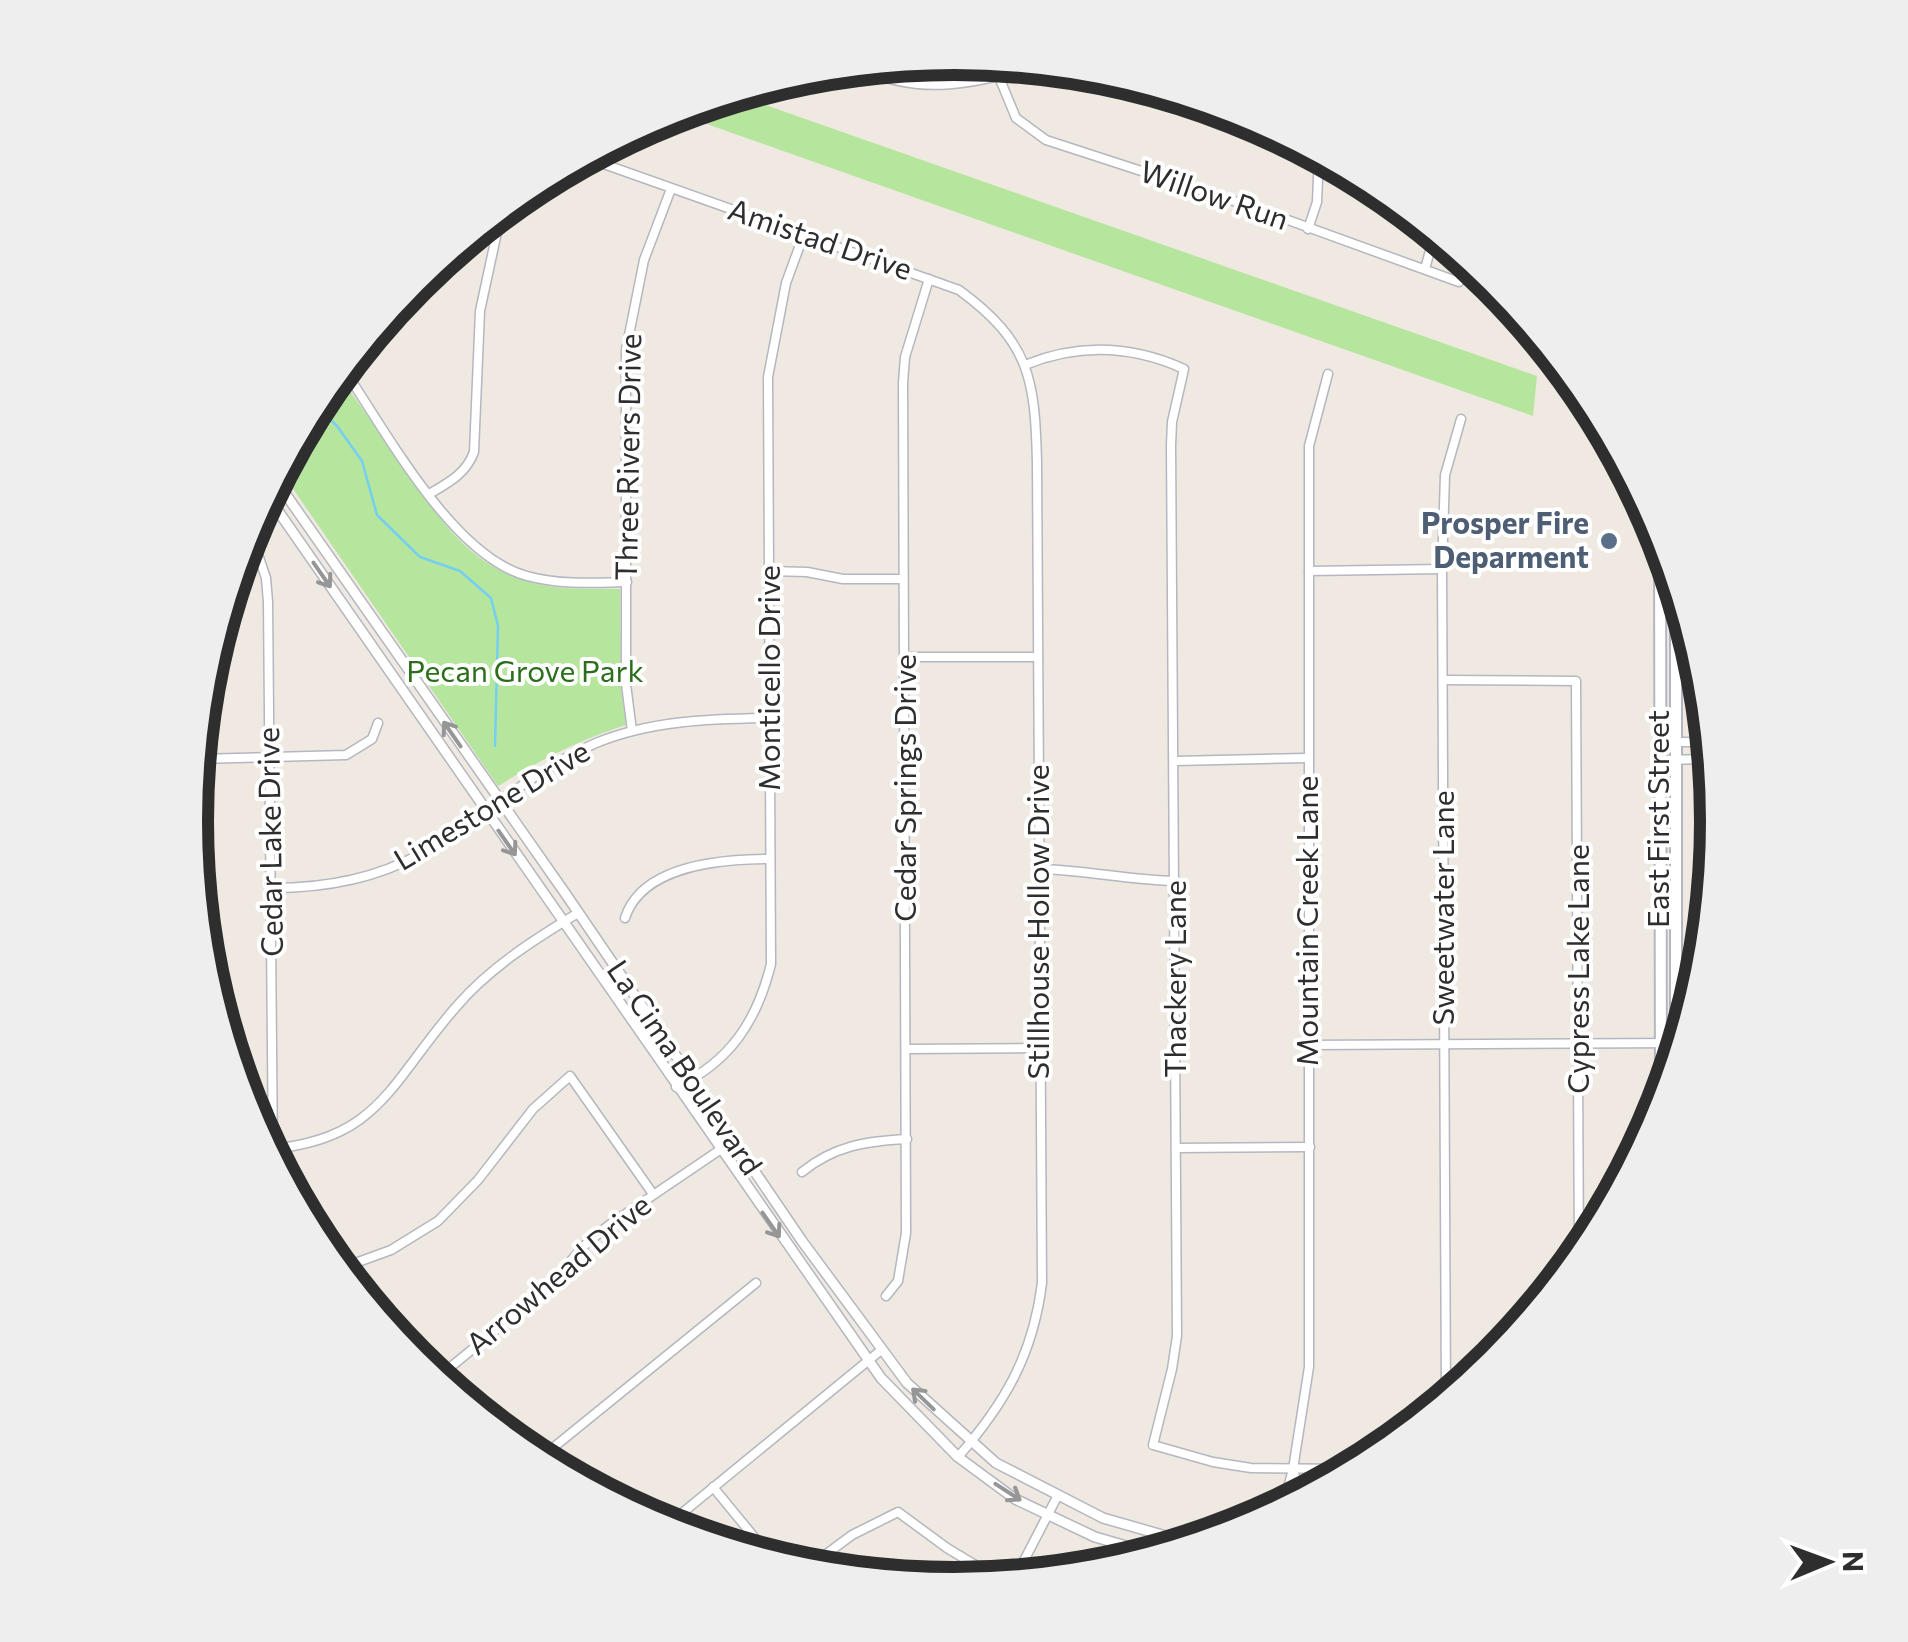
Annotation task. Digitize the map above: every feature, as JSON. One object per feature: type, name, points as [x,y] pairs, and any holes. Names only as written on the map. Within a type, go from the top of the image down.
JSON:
[{"type":"main road","name":"East First Street","points":[[1660,581],[1660,1060]]},
{"type":"main road","name":"East First Street","points":[[1675,627],[1678,1002]]},
{"type":"street","points":[[887,79],[923,87],[947,87],[996,77]]},
{"type":"street","name":"Willow Run","points":[[999,77],[1016,118],[1046,140],[1252,207],[1459,282]]},
{"type":"street","name":"Amistad Drive","points":[[602,164],[959,290],[985,309],[1020,352],[1025,365]]},
{"type":"street","points":[[1308,229],[1317,202],[1318,170]]},
{"type":"street","name":"Three Rivers Drive","points":[[632,730],[626,684],[626,350],[644,260],[671,189]]},
{"type":"street","points":[[429,494],[458,476],[470,464],[474,452],[480,311],[497,231]]},
{"type":"street","name":"Monticello Drive","points":[[676,1087],[692,1080],[732,1048],[750,1021],[771,964],[768,377],[786,283],[804,234]]},
{"type":"street","points":[[1424,269],[1430,247]]},
{"type":"street","name":"Cedar Springs Drive","points":[[886,1296],[898,1281],[904,1255],[905,357],[929,278]]},
{"type":"street","name":"Thackery Lane","points":[[1025,365],[1065,352],[1112,349],[1141,353],[1184,370],[1171,445],[1177,1336],[1153,1445],[1213,1462],[1293,1469]]},
{"type":"street","name":"Stillhouse Hollow Drive","points":[[958,1457],[1005,1396],[1024,1359],[1037,1321],[1042,1283],[1036,418],[1034,392],[1025,365]]},
{"type":"street","name":"Mountain Creek Lane","points":[[1288,1488],[1309,1367],[1309,446],[1328,374]]},
{"type":"street","points":[[352,381],[429,494],[466,542],[489,560],[525,576],[568,583],[626,582]]},
{"type":"street","name":"Sweetwater Lane","points":[[1446,1382],[1442,569],[1445,475],[1461,419]]},
{"type":"street","name":"La Cima Boulevard","points":[[285,492],[880,1351],[906,1383],[996,1463],[1057,1497],[1131,1529],[1163,1537]]},
{"type":"street","name":"La Cima Boulevard","points":[[277,509],[868,1362],[958,1457],[1015,1499],[1095,1537],[1128,1546]]},
{"type":"street","name":"Cedar Lake Drive","points":[[257,556],[267,590],[272,888],[270,1118]]},
{"type":"street","points":[[1308,572],[1442,569]]},
{"type":"street","points":[[770,571],[807,572],[842,579],[903,578]]},
{"type":"street","points":[[905,657],[1038,657]]},
{"type":"street","name":"Cypress Lake Lane","points":[[1443,680],[1576,681],[1579,1227]]},
{"type":"street","name":"Limestone Drive","points":[[272,888],[323,885],[383,871],[419,855],[572,754],[632,730],[688,721],[770,718]]},
{"type":"street","points":[[211,760],[346,754],[372,740],[378,724]]},
{"type":"street","points":[[1658,742],[1696,742]]},
{"type":"street","points":[[1175,761],[1307,758]]},
{"type":"street","points":[[1658,760],[1697,759]]},
{"type":"street","points":[[625,918],[630,901],[674,874],[720,861],[770,858]]},
{"type":"street","points":[[1039,869],[1176,881]]},
{"type":"street","points":[[283,1146],[321,1141],[372,1114],[458,1005],[510,958],[578,913]]},
{"type":"street","points":[[1308,1045],[1666,1043]]},
{"type":"street","points":[[907,1049],[1040,1048]]},
{"type":"street","points":[[354,1263],[391,1250],[438,1221],[478,1180],[534,1109],[570,1076],[653,1194]]},
{"type":"street","points":[[802,1172],[835,1150],[875,1140],[906,1139]]},
{"type":"street","name":"Arrowhead Drive","points":[[447,1369],[546,1289],[609,1224],[733,1140]]},
{"type":"street","points":[[1176,1148],[1310,1147]]},
{"type":"street","points":[[552,1449],[756,1283]]},
{"type":"street","points":[[680,1514],[880,1351]]},
{"type":"street","points":[[1293,1469],[1322,1469]]},
{"type":"street","name":"Mountain Creek Lane","points":[[1293,1469],[1297,1483]]},
{"type":"street","points":[[713,1487],[757,1541]]},
{"type":"street","points":[[1024,1563],[1057,1497]]},
{"type":"street","points":[[825,1556],[856,1532],[898,1512],[977,1566]]},
{"type":"green space","points":[[756,102],[1537,376],[1533,416],[698,121]]},
{"type":"green space","name":"Pecan Grove Park","points":[[348,388],[441,519],[483,560],[520,579],[544,585],[620,589],[621,688],[626,725],[560,751],[498,786],[289,483]]},
{"type":"waterway","points":[[328,417],[362,461],[377,515],[420,557],[460,571],[491,598],[498,626],[495,746]]},
{"type":"place","name":"Prosper Fire Deparment","points":[[1609,541]]}]
